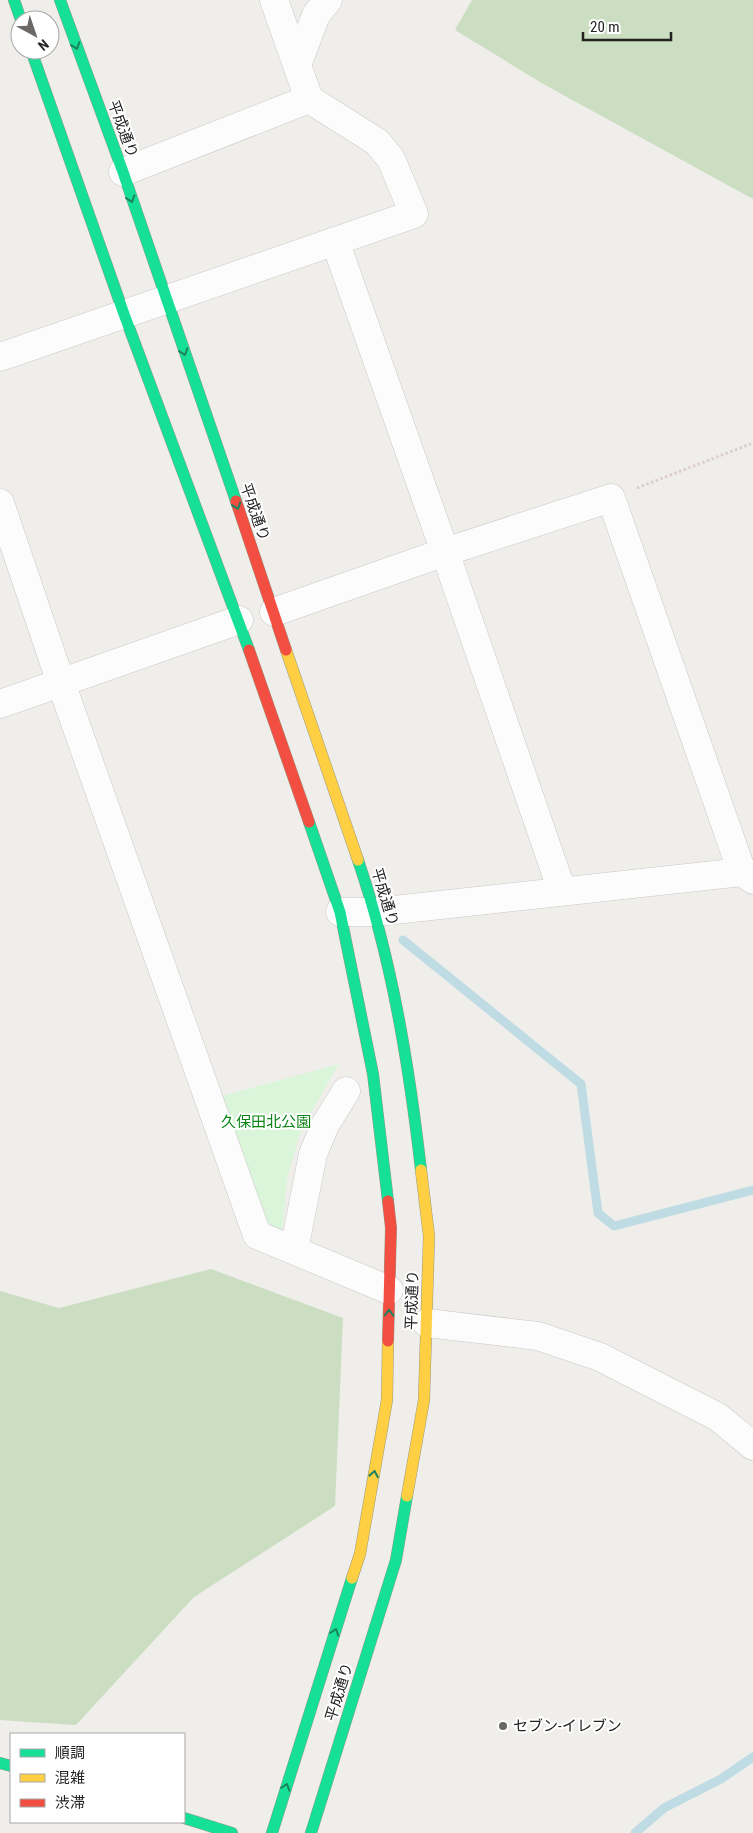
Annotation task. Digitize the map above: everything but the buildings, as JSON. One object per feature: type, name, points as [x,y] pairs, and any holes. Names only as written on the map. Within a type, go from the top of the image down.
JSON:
[{"type":"street","name":"平成通り","points":[[60,0],[122,172],[376,912],[410,1072],[429,1236],[424,1400],[396,1560],[311,1833]]},
{"type":"street","points":[[0,357],[414,214],[391,159],[377,142],[309,100],[274,0]]},
{"type":"street","points":[[297,65],[316,15],[328,0]]},
{"type":"street","name":"平成通り","points":[[35,60],[124,314],[239,620],[340,912],[373,1074],[391,1228],[387,1400],[360,1554],[272,1833]]},
{"type":"street","points":[[122,172],[309,100]]},
{"type":"street","points":[[335,240],[446,552],[562,891]]},
{"type":"street","points":[[274,612],[446,552],[611,498],[747,876],[562,891],[376,912],[340,912]]},
{"type":"street","points":[[0,503],[60,683],[257,1235],[389,1290]]},
{"type":"street","points":[[0,704],[239,620]]},
{"type":"street","points":[[294,1250],[313,1154],[325,1125],[346,1091]]},
{"type":"street","points":[[427,1323],[538,1336],[600,1357],[718,1417],[753,1446]]},
{"type":"street","points":[[185,1818],[232,1833]]},
{"type":"path","points":[[611,498],[753,443]]},
{"type":"green space","points":[[472,0],[753,0],[753,199],[545,85],[455,30]]},
{"type":"green space","name":"久保田北公園","points":[[339,1064],[301,1130],[287,1179],[282,1235],[266,1231],[218,1097]]},
{"type":"green space","points":[[211,1269],[343,1318],[335,1506],[194,1597],[76,1725],[0,1720],[0,1291],[59,1308]]},
{"type":"waterway","points":[[403,940],[581,1084],[598,1213],[614,1226],[753,1190]]},
{"type":"waterway","points":[[635,1833],[664,1808],[721,1779],[753,1757]]},
{"type":"traffic: fast","points":[[14,0],[18,10]]},
{"type":"traffic: fast","points":[[60,0],[123,172],[236,501]]},
{"type":"traffic: fast","points":[[35,60],[124,314],[249,650]]},
{"type":"traffic: fast","points":[[309,822],[340,912],[373,1074],[388,1201]]},
{"type":"traffic: fast","points":[[358,860],[390,974],[398,1013],[411,1091],[421,1170]]},
{"type":"traffic: fast","points":[[311,1833],[396,1560],[407,1496]]},
{"type":"traffic: fast","points":[[272,1833],[352,1578]]},
{"type":"traffic: fast","points":[[0,1763],[10,1766]]},
{"type":"traffic: fast","points":[[185,1818],[232,1833]]},
{"type":"traffic: slow","points":[[286,650],[358,860]]},
{"type":"traffic: slow","points":[[407,1496],[424,1400],[429,1236],[421,1170]]},
{"type":"traffic: slow","points":[[352,1578],[360,1554],[387,1400],[388,1341]]},
{"type":"traffic: jam","points":[[236,501],[286,650]]},
{"type":"traffic: jam","points":[[249,650],[309,822]]},
{"type":"traffic: jam","points":[[388,1201],[391,1228],[388,1341]]},
{"type":"place","name":"セブン-イレブン","points":[[503,1726]]}]
